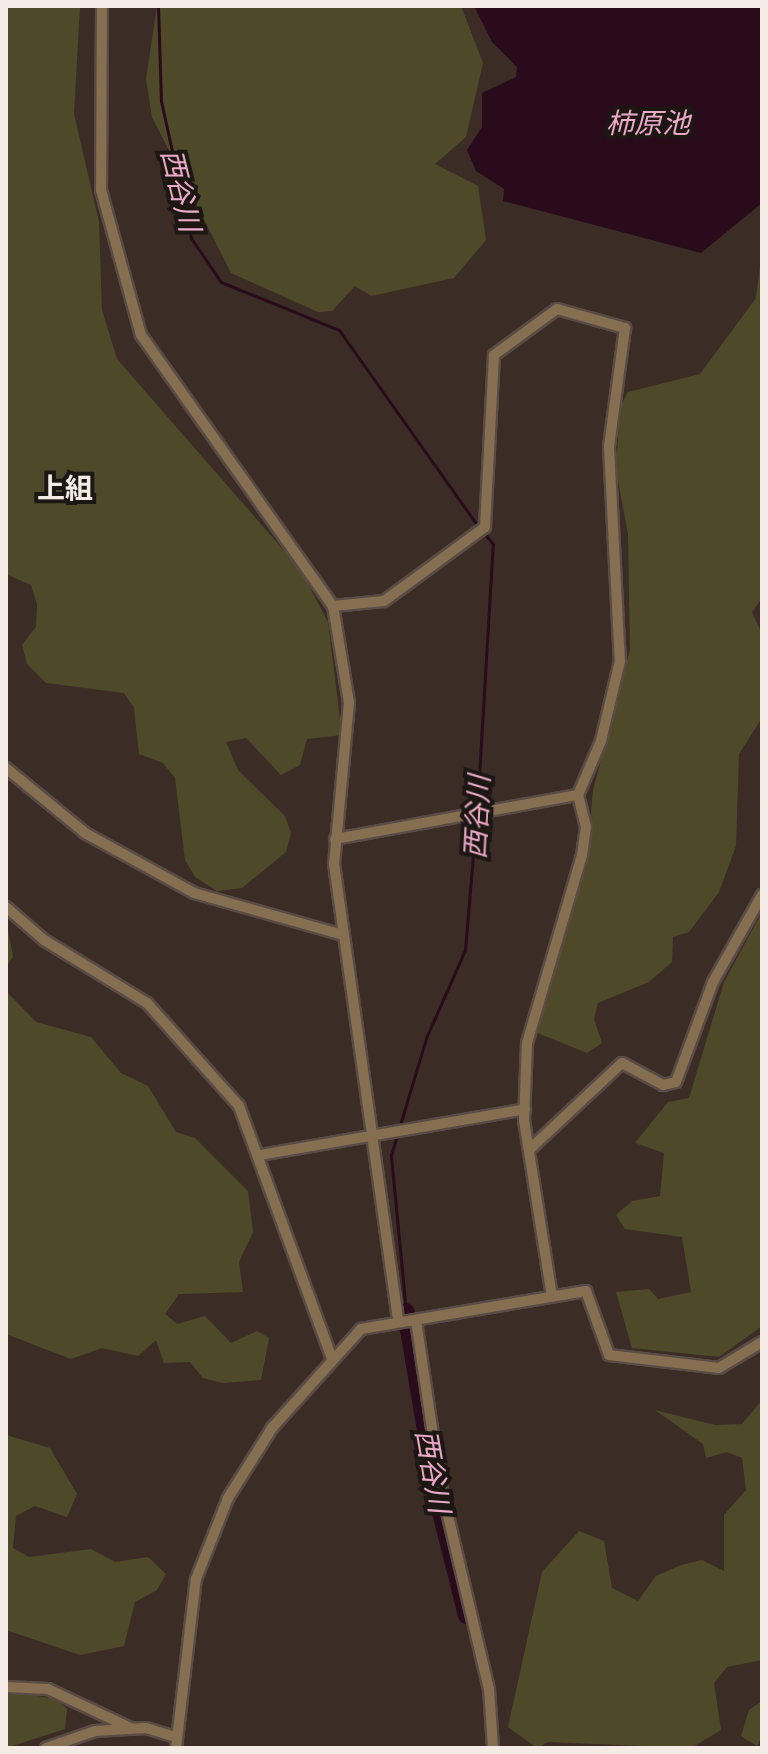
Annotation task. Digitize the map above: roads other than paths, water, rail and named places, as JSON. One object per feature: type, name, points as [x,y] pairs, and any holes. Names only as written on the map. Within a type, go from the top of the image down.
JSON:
[{"type":"street","points":[[102,6],[101,190],[141,335],[333,606],[349,703],[335,839],[343,935],[398,1318]]},
{"type":"street","points":[[333,606],[384,601],[482,529],[494,355],[557,309],[618,322],[626,346],[609,447],[620,661],[601,741],[578,795],[586,827],[582,855],[532,1012],[525,1109],[552,1297]]},
{"type":"street","points":[[6,768],[85,833],[194,893],[343,935]]},
{"type":"street","points":[[335,839],[578,795]]},
{"type":"street","points":[[530,1149],[622,1063],[663,1085],[676,1082],[713,982],[762,895]]},
{"type":"street","points":[[6,907],[44,940],[147,1003],[239,1106],[260,1155],[331,1356]]},
{"type":"street","points":[[260,1155],[525,1109]]},
{"type":"street","points":[[6,1687],[48,1689],[131,1728],[176,1743],[187,1629],[204,1554],[252,1456],[331,1356],[361,1329],[398,1318],[416,1321],[586,1291],[604,1349],[621,1357],[719,1368],[762,1342]]},
{"type":"street","points":[[416,1321],[440,1482],[489,1689],[493,1748]]},
{"type":"street","points":[[46,1748],[95,1731],[131,1728]]},
{"type":"water","name":"柿原池","points":[[474,6],[762,6],[762,203],[701,253],[503,201],[504,189],[476,171],[467,150],[482,127],[482,93],[516,77],[517,67],[492,42]]},
{"type":"waterway","name":"西谷川","points":[[158,6],[161,101],[191,238],[221,282],[339,330],[479,528]]},
{"type":"waterway","name":"西谷川","points":[[477,810],[493,544],[484,533]]},
{"type":"waterway","name":"西谷川","points":[[406,1312],[391,1155],[426,1038],[465,950],[476,818]]},
{"type":"waterway","name":"西谷川","points":[[406,1312],[437,1496],[467,1615]]},
{"type":"district","name":"上組","points":[[65,487]]}]
